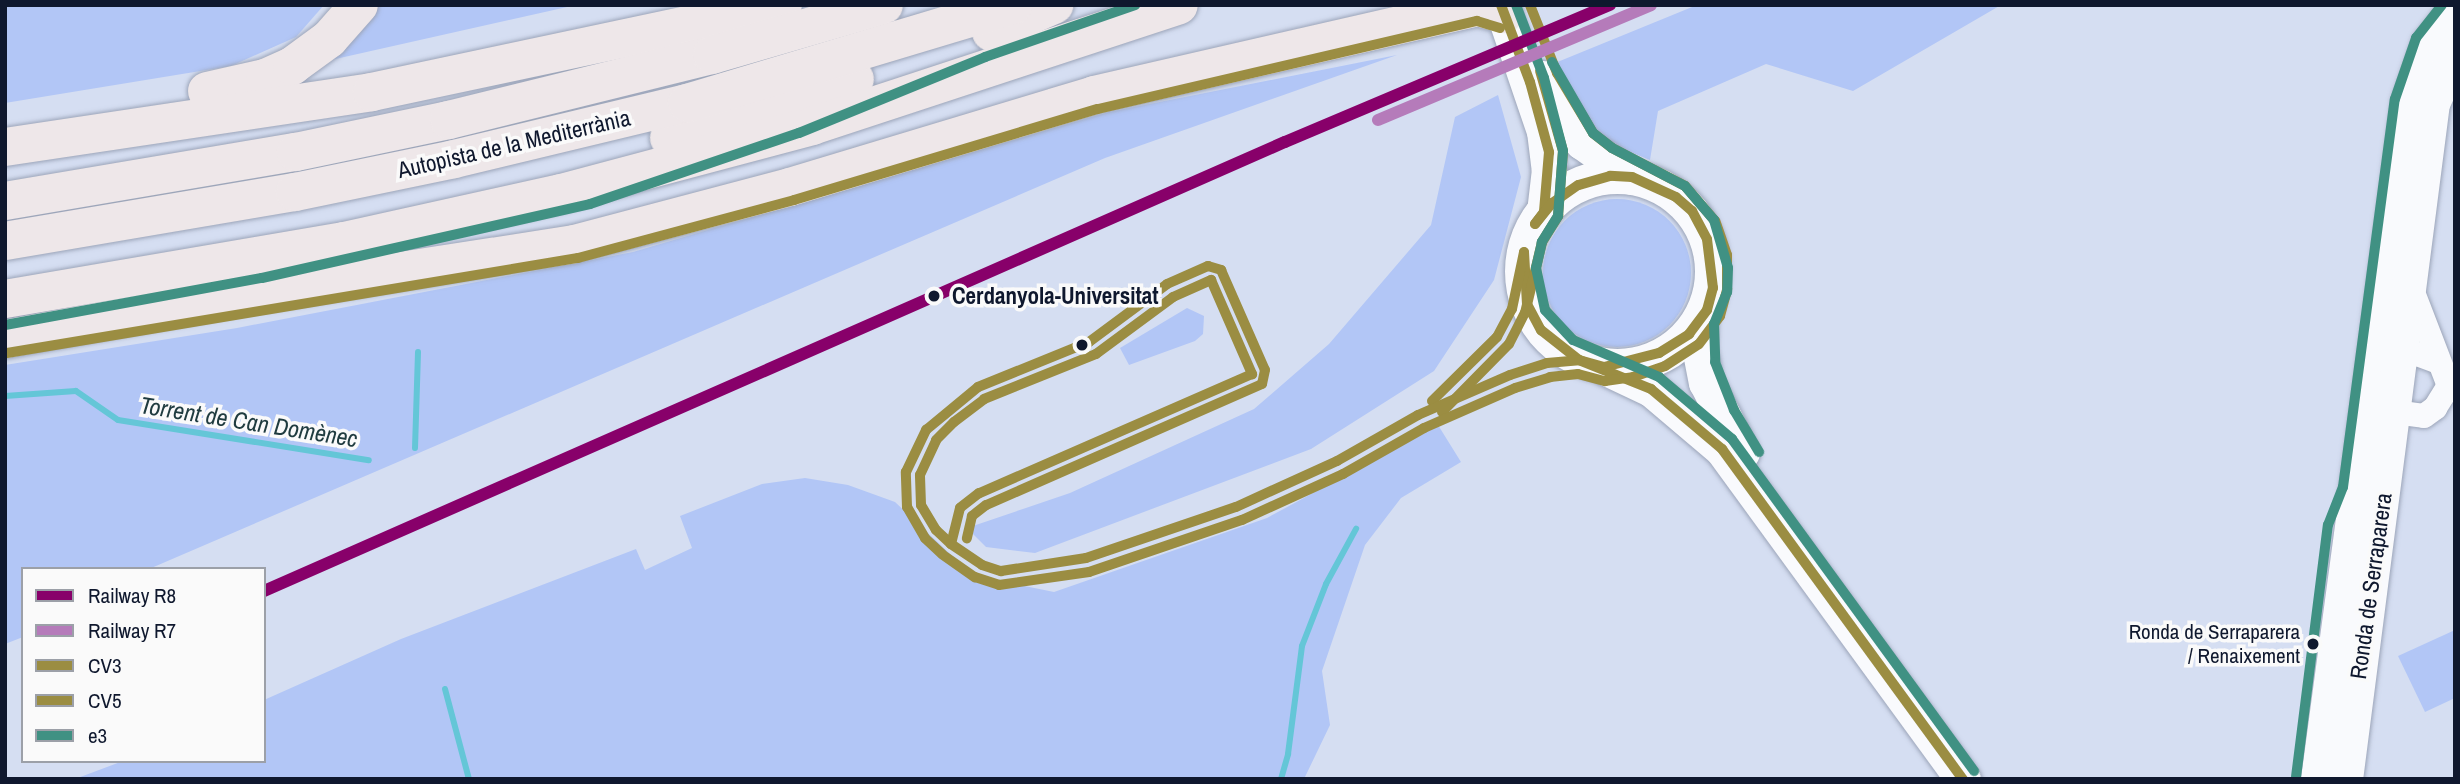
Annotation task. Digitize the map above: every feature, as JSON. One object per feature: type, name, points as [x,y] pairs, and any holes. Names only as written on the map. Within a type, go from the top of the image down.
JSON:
[{"type":"highway","points":[[5,130],[265,78],[311,54],[359,5]]},
{"type":"highway","points":[[184,117],[600,26],[671,5]]},
{"type":"highway","points":[[5,147],[184,117],[372,92],[783,5]]},
{"type":"highway","name":"Autopista de la Mediterrània","points":[[5,201],[296,152],[449,120],[712,55],[884,5]]},
{"type":"highway","name":"Autopista de la Mediterrània","points":[[5,241],[295,192],[454,159],[687,103],[1013,5]]},
{"type":"highway","points":[[194,264],[521,185],[796,100],[976,39],[1054,5]]},
{"type":"highway","points":[[5,299],[194,264],[344,241],[561,193],[739,147],[990,70],[1179,5]]},
{"type":"highway","points":[[5,339],[265,292],[574,244],[790,187],[1094,95],[1477,7],[1507,8]]},
{"type":"highway","points":[[265,292],[525,234],[656,198],[804,146],[990,70]]},
{"type":"street","points":[[1507,8],[1537,80],[1549,152],[1544,212],[1524,252],[1522,282],[1527,304],[1552,343],[1579,360],[1604,367],[1651,389],[1722,449],[1963,779]]},
{"type":"street","name":"Ronda de Serraparera","points":[[2348,772],[2393,356],[2397,277],[2416,72],[2429,44],[2455,10]]},
{"type":"street","name":"Ronda de Serraparera","points":[[2318,779],[2354,500],[2397,277],[2455,53]]},
{"type":"street","points":[[1537,80],[1582,142],[1632,177]]},
{"type":"street","points":[[1544,212],[1578,185],[1610,176],[1632,177],[1650,181],[1676,197],[1702,227],[1714,267],[1713,288],[1700,322],[1701,365],[1727,427],[1852,615],[1977,779]]},
{"type":"street","points":[[2354,500],[2386,411],[2424,416],[2452,392],[2397,277]]},
{"type":"street","points":[[1604,367],[1659,353],[1700,322]]},
{"type":"street","points":[[2393,356],[2417,354],[2439,362]]},
{"type":"street","name":"Ronda de Serraparera","points":[[2310,779],[2342,527],[2354,500]]},
{"type":"shaded area","points":[[5,5],[324,5],[296,37],[231,66],[5,103]]},
{"type":"shaded area","points":[[371,5],[576,5],[322,62]]},
{"type":"shaded area","points":[[1697,5],[2001,5],[1853,91],[1766,64],[1658,111],[1650,160],[1601,140],[1555,63]]},
{"type":"shaded area","points":[[1397,55],[1105,158],[154,567],[21,567],[21,638],[5,644],[5,365],[237,328],[633,252],[1109,112]]},
{"type":"shaded area","points":[[1498,95],[1521,177],[1494,280],[1434,371],[1311,449],[1035,553],[986,547],[967,528],[1070,493],[1254,409],[1329,344],[1431,225],[1455,117]]},
{"type":"shaded area","points":[[1617,199],[1645,204],[1670,220],[1686,245],[1691,273],[1686,301],[1670,326],[1645,342],[1617,347],[1589,342],[1564,326],[1548,301],[1543,273],[1548,245],[1564,220],[1589,204]]},
{"type":"shaded area","points":[[1187,308],[1204,316],[1203,334],[1195,341],[1129,365],[1120,348]]},
{"type":"shaded area","points":[[1438,425],[1461,462],[1401,498],[1365,545],[1322,671],[1330,725],[1304,779],[75,779],[118,763],[266,763],[266,699],[401,639],[636,549],[645,570],[692,548],[680,516],[762,484],[805,478],[848,485],[895,502],[965,568],[985,578],[1054,592],[1267,518]]},
{"type":"shaded area","points":[[2455,630],[2455,698],[2425,712],[2398,656]]},
{"type":"waterway","points":[[415,448],[418,352]]},
{"type":"waterway","name":"Torrent de Can Domènec","points":[[5,396],[76,391],[118,420],[369,460]]},
{"type":"waterway","points":[[1281,779],[1288,754],[1302,646],[1326,584],[1356,529]]},
{"type":"waterway","points":[[445,689],[469,779]]},
{"type":"rail line","name":"R8","points":[[266,590],[1285,142],[1610,5]]},
{"type":"rail line","name":"R7","points":[[1378,120],[1651,5]]},
{"type":"transit line","name":"e3","points":[[5,325],[262,278],[590,204],[799,133],[985,57],[1135,5]]},
{"type":"transit line","name":"CV3","points":[[1501,5],[1530,82],[1549,152],[1544,212],[1535,224]]},
{"type":"transit line","name":"e3","points":[[1516,5],[1544,78],[1563,151],[1558,216],[1542,242],[1536,268],[1545,310],[1573,340],[1659,377],[1732,439],[1974,771]]},
{"type":"transit line","name":"CV5","points":[[943,555],[975,577],[999,585],[1089,572],[1242,520],[1343,474],[1424,428],[1515,388],[1550,377],[1578,374],[1605,381],[1633,377],[1665,366],[1699,344],[1720,316],[1727,289],[1727,255],[1715,221],[1685,186],[1612,148],[1593,133],[1557,73],[1530,5]]},
{"type":"transit line","name":"e3","points":[[2296,777],[2328,525],[2343,487],[2395,99],[2416,38],[2442,5]]},
{"type":"transit line","name":"CV5","points":[[7,353],[578,258],[794,200],[1098,109],[1477,21],[1500,28]]},
{"type":"transit line","name":"e3","points":[[1552,62],[1593,133],[1612,148],[1685,186],[1714,220],[1728,268],[1727,292],[1714,324],[1715,362],[1734,410],[1759,452]]},
{"type":"transit line","name":"CV5","points":[[1442,412],[1509,344],[1525,313],[1542,242],[1558,216],[1563,151],[1540,71]]},
{"type":"transit line","name":"CV3","points":[[1524,252],[1527,304],[1541,330],[1579,360],[1604,367],[1659,353],[1689,334],[1707,310],[1713,288],[1707,239],[1692,211],[1676,197],[1632,177],[1610,176],[1578,185],[1552,203],[1535,224]]},
{"type":"transit line","name":"CV3","points":[[1432,401],[1497,337],[1512,309],[1524,252]]},
{"type":"transit line","name":"CV5","points":[[942,554],[925,538],[907,507],[906,472],[926,430],[978,387],[1089,342],[1167,284],[1208,266],[1221,270],[1265,370],[1262,384],[986,505],[972,516],[967,538]]},
{"type":"transit line","name":"CV3","points":[[1211,280],[1252,374],[979,493],[960,508],[951,544],[936,530],[921,505],[920,475],[936,440],[954,422],[984,399],[1096,354],[1173,297],[1211,280]]},
{"type":"transit line","name":"CV3","points":[[951,544],[982,565],[1001,571],[1086,558],[1236,507],[1337,461],[1418,415],[1510,375],[1547,363],[1579,360],[1651,389],[1722,449],[1963,779]]},
{"type":"place","name":"Cerdanyola-Universitat","points":[[934,296]]},
{"type":"place","name":"Ronda de Serraparera / Renaixement","points":[[2313,644]]}]
